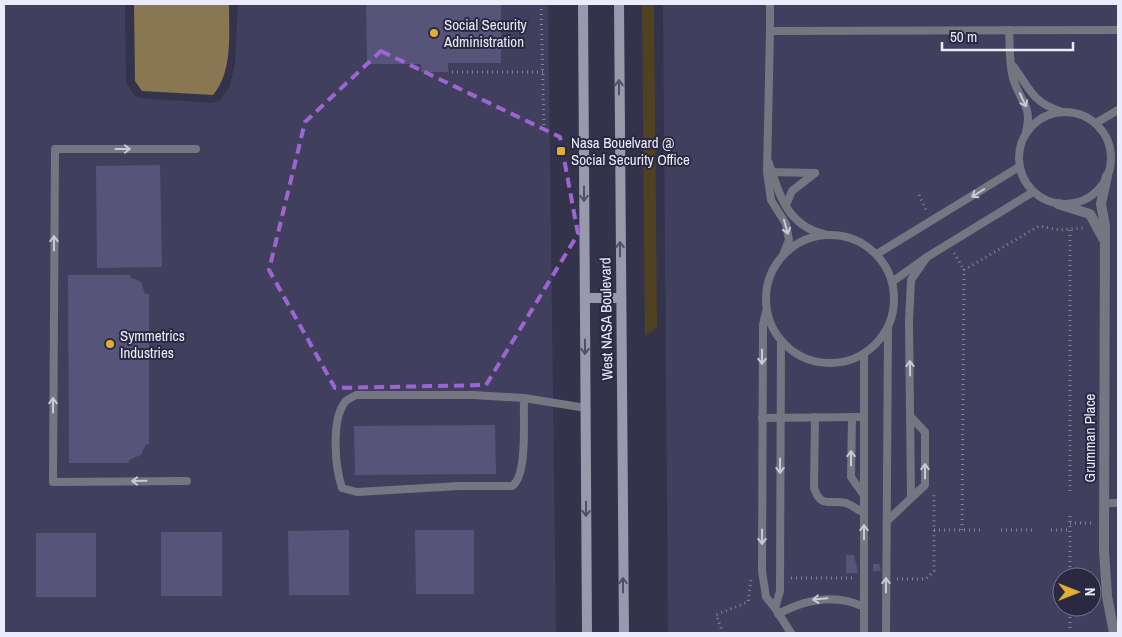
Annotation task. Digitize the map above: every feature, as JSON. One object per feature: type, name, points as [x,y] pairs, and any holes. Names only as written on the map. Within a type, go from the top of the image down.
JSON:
[{"type":"main road","name":"West NASA Boulevard","points":[[583,4],[587,633]]},
{"type":"main road","name":"West NASA Boulevard","points":[[619,4],[624,633]]},
{"type":"main road","points":[[585,298],[620,298]]},
{"type":"street","name":"Grumman Place","points":[[1107,176],[1101,204],[1104,242],[1104,503],[1105,559],[1114,633]]},
{"type":"street","name":"Grumman Place","points":[[1058,204],[1090,214],[1104,242]]},
{"type":"lane","points":[[770,4],[767,156],[771,200],[786,224],[788,240],[769,280],[767,308],[763,325],[762,578],[766,597],[791,633]]},
{"type":"lane","points":[[770,30],[1118,30]]},
{"type":"lane","points":[[1008,30],[1015,84],[1025,101],[1030,117],[1020,145],[1019,167],[1022,176],[1033,192],[1049,202],[1058,204],[1073,204],[1087,198],[1099,189],[1107,176],[1111,163],[1110,149],[1105,135],[1096,123],[1073,112],[1061,112],[1046,115],[1034,123],[1025,134]]},
{"type":"lane","points":[[1013,66],[1033,96],[1044,106],[1061,112]]},
{"type":"lane","points":[[1096,123],[1118,110]]},
{"type":"lane","points":[[1110,149],[1118,144]]},
{"type":"lane","points":[[187,480],[53,482],[55,148],[196,149]]},
{"type":"lane","points":[[877,254],[1019,167]]},
{"type":"lane","points":[[767,308],[769,320],[781,341],[795,353],[811,361],[829,364],[847,361],[864,354],[874,346],[888,327],[893,313],[894,297],[892,282],[877,254],[869,246],[858,241],[810,231],[797,222],[778,192],[769,172]]},
{"type":"lane","points":[[769,172],[815,173],[792,192],[786,206]]},
{"type":"lane","points":[[892,282],[1033,192]]},
{"type":"lane","points":[[782,256],[796,245],[812,238],[830,235]]},
{"type":"lane","points":[[911,497],[909,321],[911,280],[927,258]]},
{"type":"lane","points":[[886,633],[888,327]]},
{"type":"lane","points":[[776,611],[780,591],[781,341]]},
{"type":"lane","points":[[864,354],[864,633]]},
{"type":"lane","points":[[524,398],[522,472],[517,484],[512,486],[458,486],[357,492],[342,488],[338,475],[335,431],[345,401],[356,395],[473,395],[524,398],[586,408]]},
{"type":"lane","points":[[814,417],[814,488],[817,497],[823,502],[847,503],[864,513]]},
{"type":"lane","points":[[852,417],[851,477],[864,494]]},
{"type":"lane","points":[[762,418],[864,417]]},
{"type":"lane","points":[[887,521],[924,485],[925,432],[910,417]]},
{"type":"lane","points":[[1104,503],[1118,503]]},
{"type":"lane","points":[[776,611],[798,603],[814,600],[845,600],[864,607]]},
{"type":"path","points":[[541,4],[544,128]]},
{"type":"path","points":[[452,72],[544,72]]},
{"type":"path","points":[[919,195],[928,216]]},
{"type":"path","points":[[964,270],[1040,226],[1070,230],[1092,225]]},
{"type":"path","points":[[1070,230],[1070,494]]},
{"type":"path","points":[[952,250],[964,270],[962,530]]},
{"type":"path","points":[[892,579],[926,579],[932,575],[934,567],[934,485]]},
{"type":"path","points":[[1070,513],[1070,567]]},
{"type":"path","points":[[1070,524],[1090,523]]},
{"type":"path","points":[[934,530],[980,530]]},
{"type":"path","points":[[1001,530],[1033,530]]},
{"type":"path","points":[[1051,530],[1070,530]]},
{"type":"path","points":[[723,633],[716,615],[748,602],[749,585],[751,579],[755,578]]},
{"type":"path","points":[[786,578],[858,578]]},
{"type":"path","points":[[1070,617],[1070,633]]},
{"type":"highlighted area","points":[[381,51],[560,137],[578,234],[486,385],[335,388],[269,270],[305,122]]},
{"type":"shaded area","points":[[4,4],[125,4],[126,82],[134,95],[139,98],[212,103],[220,100],[229,88],[235,64],[238,4],[548,4],[556,633],[4,633]]},
{"type":"shaded area","points":[[134,4],[229,4],[227,64],[224,75],[213,95],[142,91],[135,81]]},
{"type":"shaded area","points":[[642,4],[654,4],[657,328],[645,336]]},
{"type":"shaded area","points":[[663,4],[1118,4],[1118,633],[668,633]]},
{"type":"building","name":"Social Security Administration","points":[[366,4],[501,4],[501,63],[448,63],[448,72],[421,72],[421,64],[367,64]]},
{"type":"building","points":[[160,165],[162,267],[97,268],[96,166]]},
{"type":"building","points":[[68,275],[130,275],[130,277],[141,282],[145,294],[149,294],[149,444],[146,444],[141,455],[129,460],[129,463],[69,463]]},
{"type":"building","points":[[495,425],[496,474],[355,475],[354,426]]},
{"type":"building","points":[[349,530],[349,595],[289,595],[288,531]]},
{"type":"building","points":[[415,530],[474,530],[474,594],[416,594]]},
{"type":"building","points":[[161,532],[222,532],[222,596],[161,596]]},
{"type":"building","points":[[36,533],[96,533],[96,597],[36,597]]},
{"type":"building","points":[[846,555],[854,555],[858,573],[846,573]]},
{"type":"building","points":[[873,564],[879,564],[881,571],[873,571]]},
{"type":"place","name":"Social Security Administration","points":[[434,33]]},
{"type":"place","name":"Nasa Bouelvard @ Social Security Office","points":[[561,151]]},
{"type":"place","name":"Symmetrics Industries","points":[[110,344]]}]
